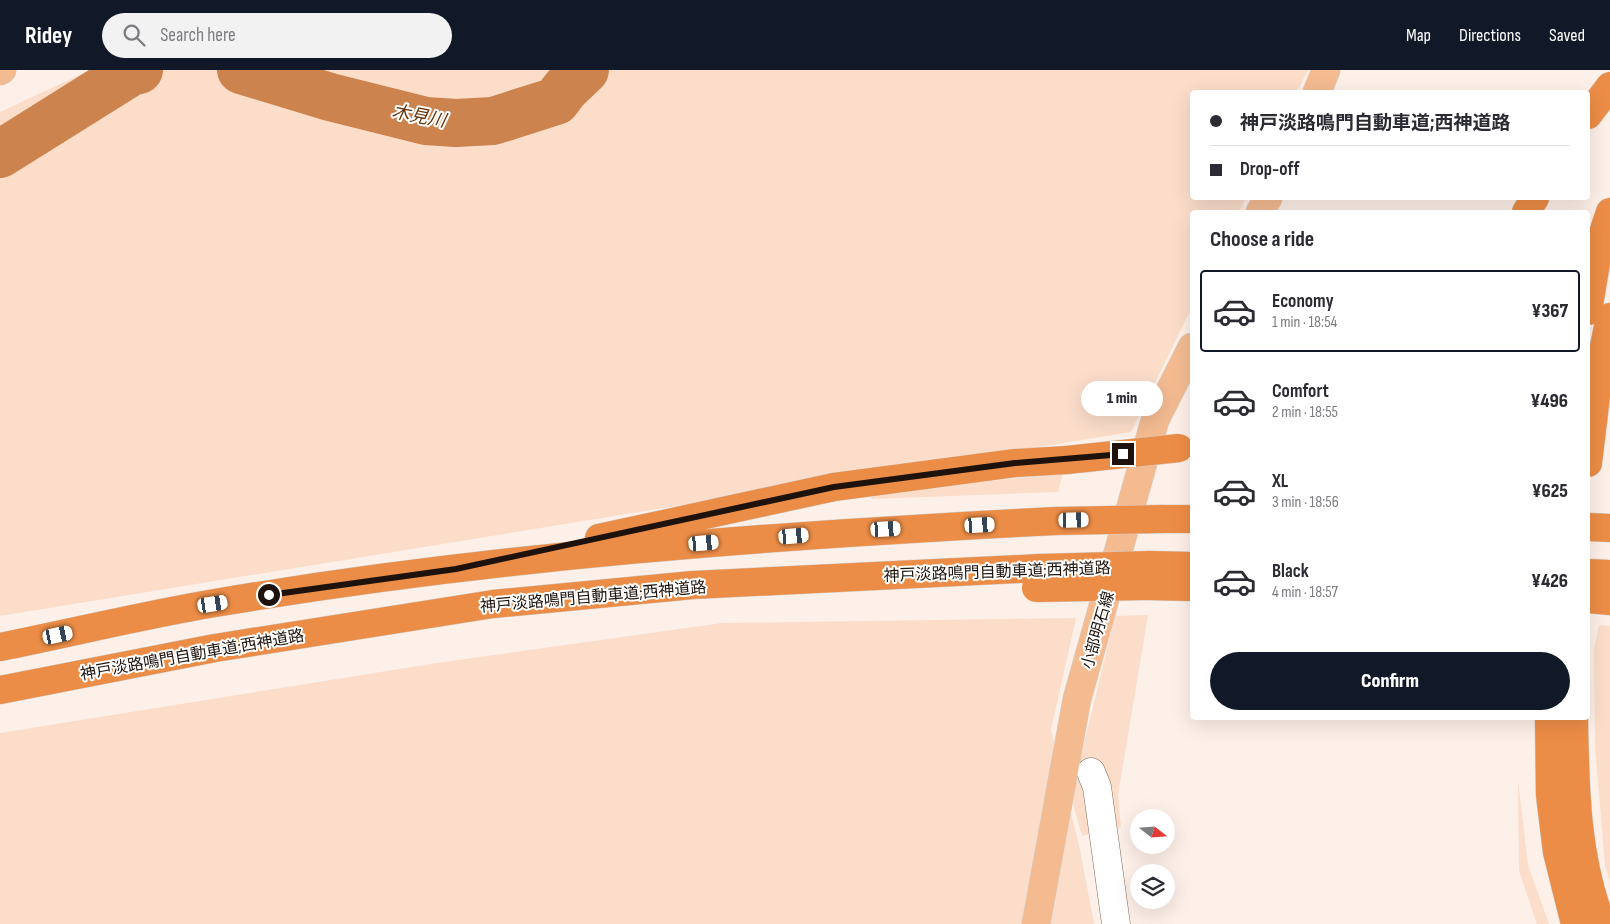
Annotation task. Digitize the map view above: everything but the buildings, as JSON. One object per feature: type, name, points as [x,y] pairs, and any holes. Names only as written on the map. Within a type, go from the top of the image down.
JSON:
[{"type":"highway","points":[[1590,113],[1610,86]]},
{"type":"highway","points":[[1590,299],[1599,245],[1610,212]]},
{"type":"highway","points":[[1590,446],[1599,370],[1610,317]]},
{"type":"highway","points":[[456,569],[834,487],[1015,463],[1067,460],[1186,448]]},
{"type":"highway","points":[[0,647],[213,604],[456,569],[715,542],[848,531],[1056,521],[1190,519]]},
{"type":"highway","points":[[1590,527],[1610,528]]},
{"type":"highway","name":"神戸淡路鳴門自動車道;西神道路","points":[[0,690],[215,648],[494,604],[692,585],[851,578],[1148,576],[1190,566]]},
{"type":"highway","points":[[1590,573],[1610,574]]},
{"type":"highway","points":[[1148,576],[1190,586]]},
{"type":"highway","points":[[1590,599],[1610,601]]},
{"type":"highway","points":[[1549,720],[1550,795],[1557,852],[1575,924]]},
{"type":"highway","points":[[1574,720],[1579,830],[1594,905],[1602,924]]},
{"type":"main road","points":[[1317,90],[1326,70]]},
{"type":"main road","name":"小部明石線","points":[[1036,924],[1077,699],[1155,420],[1190,350]]},
{"type":"lane","points":[[1091,772],[1097,788],[1116,924]]},
{"type":"shaded area","points":[[90,70],[1308,70],[1298,90],[1190,90],[1190,200],[1245,200],[1240,210],[1190,210],[1190,311],[1131,432],[0,616],[0,112]]},
{"type":"shaded area","points":[[1063,473],[1058,492],[872,499],[871,494]]},
{"type":"shaded area","points":[[1148,615],[1118,795],[1121,827],[1082,836],[1071,797],[1115,616]]},
{"type":"shaded area","points":[[1076,618],[1051,730],[1080,850],[1094,924],[0,924],[0,733],[437,663],[722,623]]},
{"type":"shaded area","points":[[1599,625],[1610,626],[1610,881],[1605,866],[1595,747],[1594,649]]},
{"type":"shaded area","points":[[1518,781],[1528,865],[1549,924],[1537,924],[1519,871]]},
{"type":"waterway","name":"木見川","points":[[0,154],[131,72],[139,70]]},
{"type":"waterway","name":"木見川","points":[[241,70],[330,97],[426,121],[456,123],[493,121],[556,101],[565,89],[585,70]]},
{"type":"route","points":[[269,595],[456,569],[834,487],[1015,463],[1123,454]]}]
